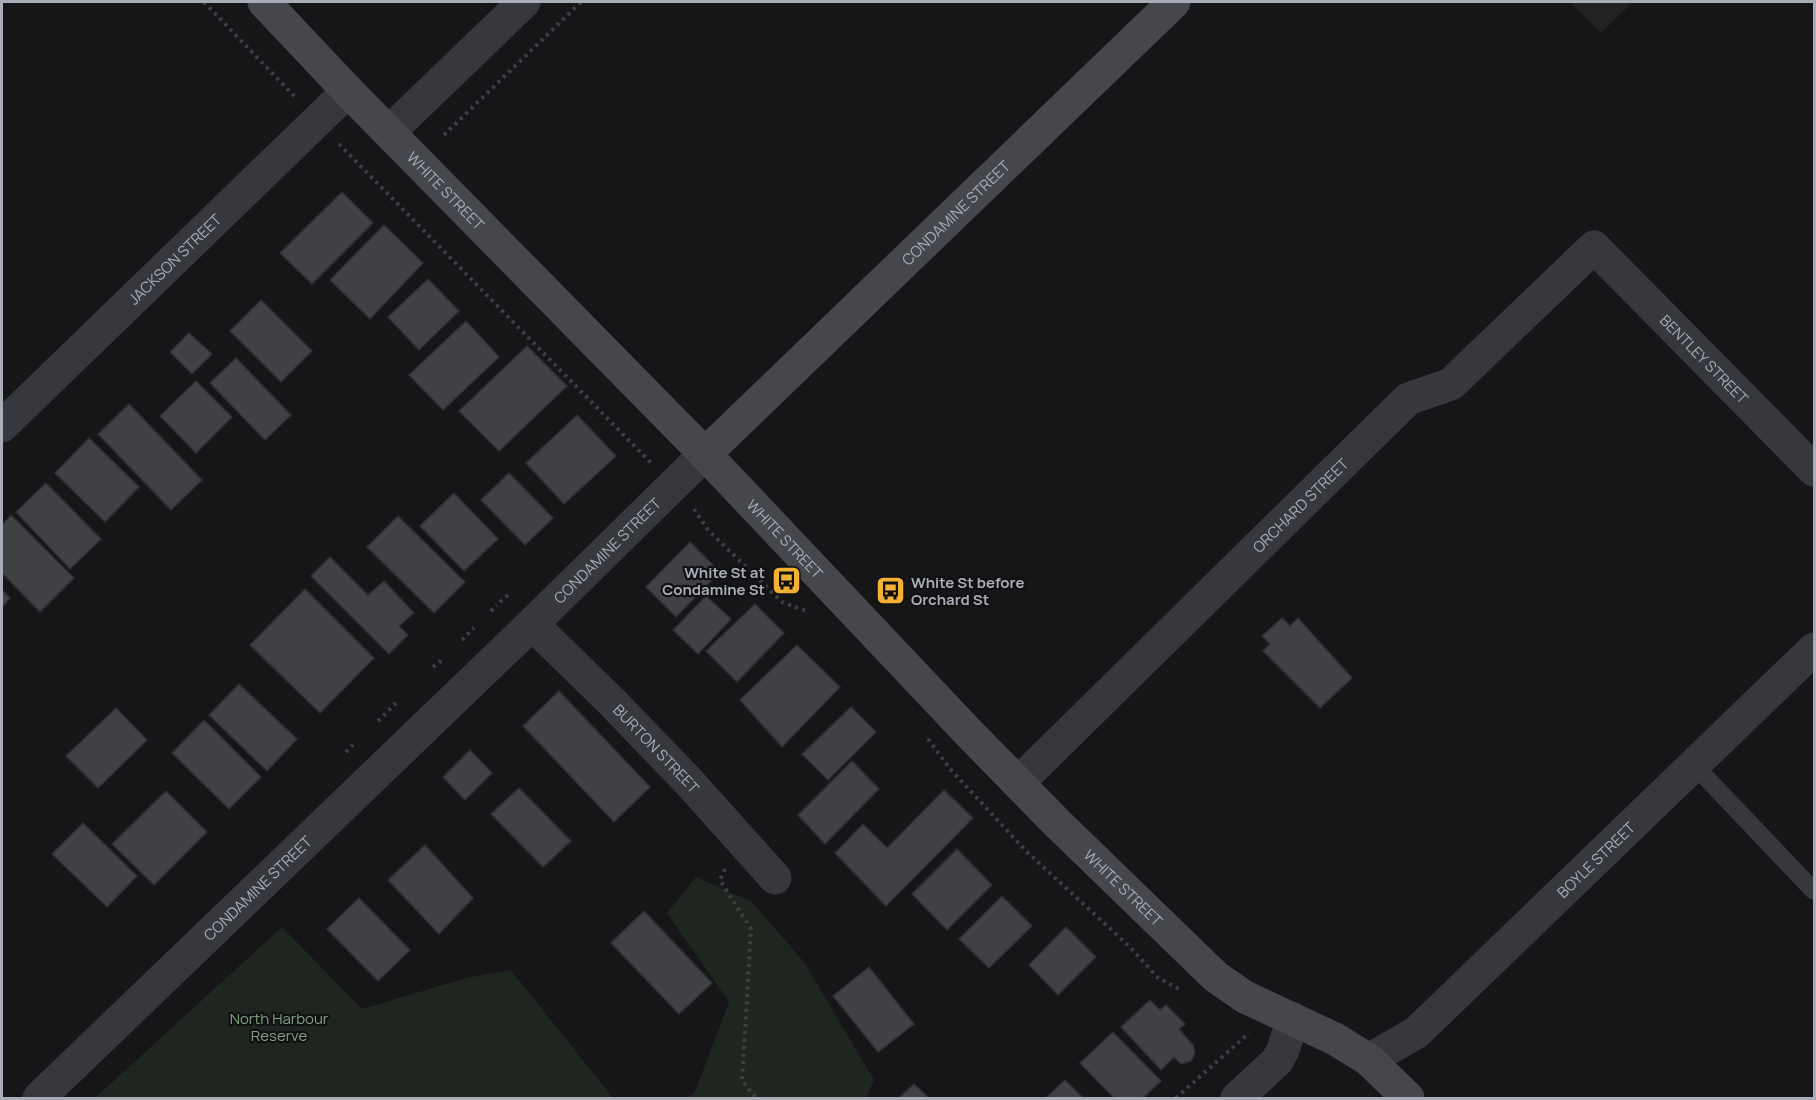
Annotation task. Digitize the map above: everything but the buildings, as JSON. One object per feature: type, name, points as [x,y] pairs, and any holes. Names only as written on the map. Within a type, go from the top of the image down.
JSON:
[{"type":"street","name":"WHITE STREET","points":[[264,2],[348,92],[705,454],[1057,823],[1216,977],[1245,997],[1335,1039],[1369,1060],[1408,1098]]},
{"type":"street","points":[[389,132],[524,2]]},
{"type":"street","name":"CONDAMINE STREET","points":[[39,1098],[1174,2]]},
{"type":"street","name":"JACKSON STREET","points":[[2,426],[348,92]]},
{"type":"street","name":"ORCHARD STREET","points":[[1018,783],[1408,399],[1451,384],[1594,247]]},
{"type":"street","name":"BENTLEY STREET","points":[[1594,247],[1815,470]]},
{"type":"street","name":"BURTON STREET","points":[[531,624],[612,702],[690,783],[775,878]]},
{"type":"street","name":"BOYLE STREET","points":[[1369,1060],[1417,1032],[1815,649]]},
{"type":"street","points":[[1237,1098],[1277,1061],[1293,1019]]},
{"type":"lane","points":[[1694,765],[1815,891]]},
{"type":"path","points":[[204,2],[300,102]]},
{"type":"path","points":[[444,135],[581,2]]},
{"type":"path","points":[[338,143],[657,469]]},
{"type":"path","points":[[490,611],[509,594]]},
{"type":"path","points":[[462,640],[474,628]]},
{"type":"path","points":[[433,667],[441,660]]},
{"type":"path","points":[[378,721],[397,702]]},
{"type":"path","points":[[346,752],[353,745]]},
{"type":"path","points":[[739,839],[720,880],[751,929],[742,1081],[756,1098]]},
{"type":"path","points":[[1176,1098],[1249,1033]]},
{"type":"shaded area","points":[[1570,2],[1633,2],[1601,33]]},
{"type":"green space","points":[[696,877],[752,902],[804,962],[874,1080],[866,1098],[688,1098],[695,1092],[729,1002],[667,913]]},
{"type":"green space","name":"North Harbour Reserve","points":[[282,927],[362,1009],[466,978],[511,970],[613,1098],[95,1098]]},
{"type":"place","name":"White St at Condamine St","points":[[786,581]]},
{"type":"place","name":"White St before Orchard St","points":[[890,591]]}]
